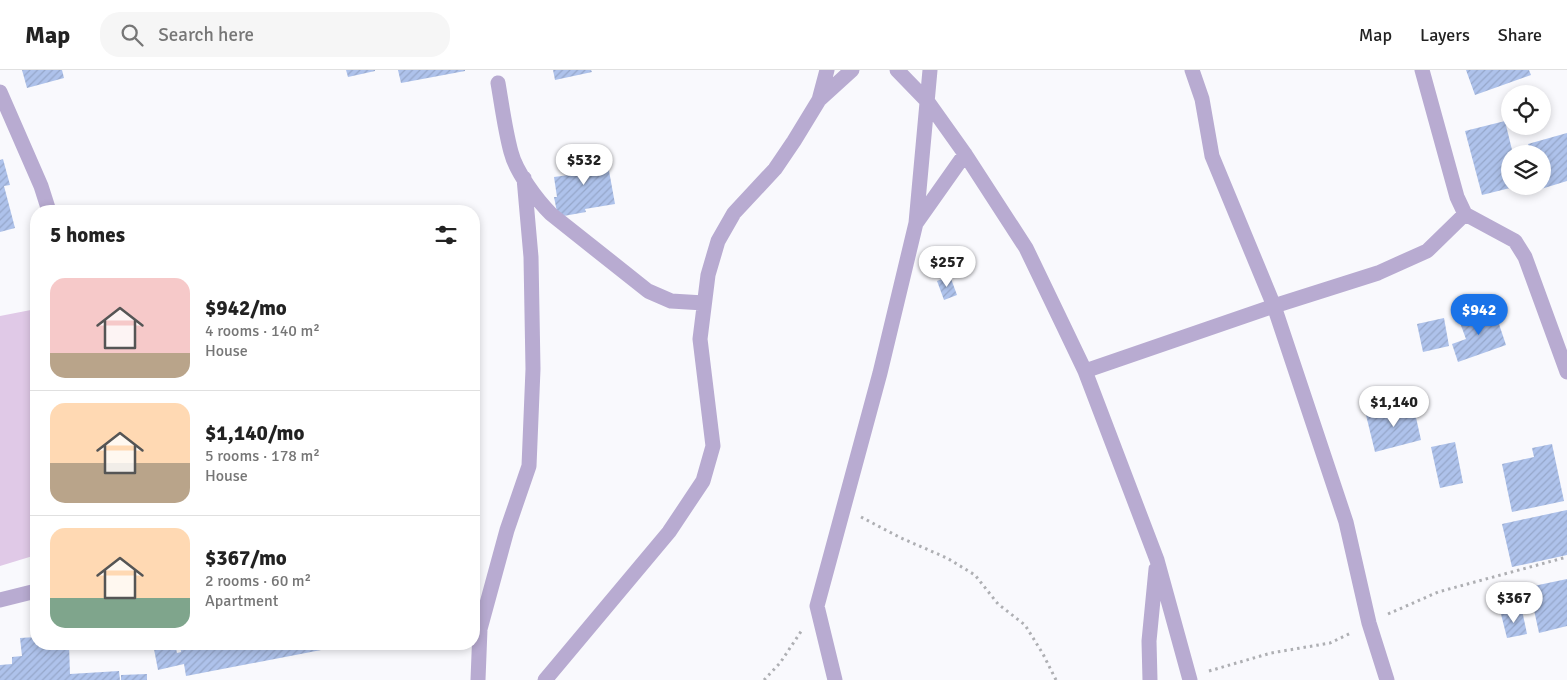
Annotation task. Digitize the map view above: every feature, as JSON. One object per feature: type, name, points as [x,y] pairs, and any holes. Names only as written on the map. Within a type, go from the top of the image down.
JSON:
[{"type":"street","points":[[819,100],[828,70]]},
{"type":"street","points":[[545,680],[669,532],[704,481],[713,446],[700,339],[708,276],[718,241],[734,213],[775,169],[819,100],[852,70]]},
{"type":"street","points":[[897,70],[928,102],[965,154],[1026,248],[1084,371],[1157,560],[1190,680]]},
{"type":"street","points":[[835,680],[817,606],[880,373],[916,223],[930,70]]},
{"type":"street","points":[[1192,70],[1202,99],[1212,156],[1274,306],[1346,522],[1370,623],[1387,680]]},
{"type":"street","points":[[1422,70],[1457,197],[1465,214],[1514,241],[1525,257],[1567,372]]},
{"type":"street","points":[[498,83],[511,154],[540,202],[551,214],[648,291],[671,301],[704,303]]},
{"type":"street","points":[[0,92],[48,205]]},
{"type":"street","points":[[916,223],[965,154]]},
{"type":"street","points":[[480,629],[507,530],[529,466],[533,369],[531,257],[524,178]]},
{"type":"street","points":[[1084,371],[1378,272],[1427,251],[1465,214]]},
{"type":"street","points":[[1150,680],[1149,640],[1157,560]]},
{"type":"street","points":[[0,600],[30,592]]},
{"type":"street","points":[[478,680],[479,650]]},
{"type":"path","points":[[843,507],[901,538],[947,558],[975,575],[998,604],[1025,625],[1056,680]]},
{"type":"path","points":[[764,680],[780,663],[817,606]]},
{"type":"shaded area","points":[[30,310],[30,557],[0,566],[0,316]]},
{"type":"building","points":[[22,70],[62,70],[64,78],[27,88]]},
{"type":"building","points":[[346,70],[375,70],[375,71],[348,77]]},
{"type":"building","points":[[398,70],[465,70],[465,71],[401,83]]},
{"type":"building","points":[[553,70],[591,70],[592,72],[555,80]]},
{"type":"building","points":[[1466,70],[1529,70],[1531,75],[1475,95]]},
{"type":"building","points":[[1501,122],[1501,135],[1508,135],[1511,145],[1501,145],[1501,190],[1482,195],[1465,131]]},
{"type":"building","points":[[1567,133],[1567,181],[1551,186],[1551,145],[1528,144]]},
{"type":"building","points":[[606,154],[615,204],[585,209],[586,212],[558,217],[554,197],[557,197],[554,177],[569,175],[567,160]]},
{"type":"building","points":[[3,159],[10,185],[4,186],[15,228],[0,232],[0,160]]},
{"type":"building","points":[[950,276],[957,295],[944,300],[937,281]]},
{"type":"building","points":[[1494,309],[1506,345],[1458,362],[1452,344],[1466,339],[1459,320]]},
{"type":"building","points":[[1444,318],[1449,346],[1423,352],[1417,324]]},
{"type":"building","points":[[1413,404],[1421,440],[1375,452],[1366,415]]},
{"type":"building","points":[[1455,442],[1463,483],[1440,488],[1431,447]]},
{"type":"building","points":[[1552,444],[1564,501],[1512,512],[1502,464],[1534,457],[1532,448]]},
{"type":"building","points":[[1567,510],[1567,555],[1512,567],[1502,524]]},
{"type":"building","points":[[1567,579],[1567,626],[1539,633],[1529,587]]},
{"type":"building","points":[[1522,610],[1527,634],[1507,638],[1501,614]]},
{"type":"building","points":[[30,637],[30,650],[69,650],[70,674],[119,671],[120,680],[0,680],[0,665],[12,664],[12,657],[22,656],[20,638]]},
{"type":"building","points":[[154,650],[176,650],[177,653],[181,652],[181,650],[321,650],[186,676],[184,664],[158,670]]},
{"type":"building","points":[[147,674],[147,680],[121,680],[121,675]]}]
